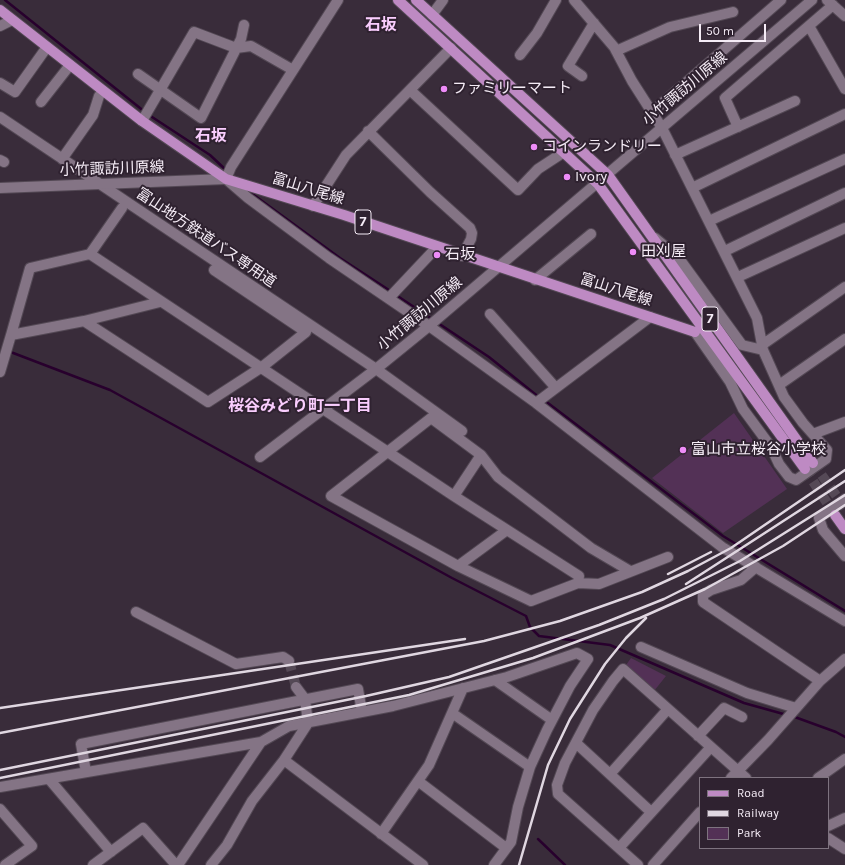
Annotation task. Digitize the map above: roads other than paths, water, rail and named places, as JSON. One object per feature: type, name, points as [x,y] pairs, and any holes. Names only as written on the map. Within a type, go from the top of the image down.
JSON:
[{"type":"main road","name":"富山八尾線","points":[[398,0],[598,184],[805,470]]},
{"type":"main road","name":"7","points":[[416,0],[608,175],[813,463]]},
{"type":"main road","name":"富山八尾線","points":[[0,10],[142,122],[226,179],[695,332]]},
{"type":"main road","points":[[835,515],[845,530]]},
{"type":"street","points":[[338,0],[231,167],[226,179],[248,198],[329,258],[429,326],[536,404],[722,547],[845,620]]},
{"type":"street","points":[[432,15],[443,0]]},
{"type":"street","points":[[520,55],[537,33],[556,0]]},
{"type":"street","points":[[574,0],[616,51],[632,81],[662,128],[757,318],[762,347],[784,397],[827,450],[826,459],[796,480],[789,477],[779,464],[771,447],[743,409],[730,382],[695,332]]},
{"type":"street","points":[[652,112],[781,0]]},
{"type":"street","name":"小竹諏訪川原線","points":[[260,457],[376,370],[598,184],[812,0]]},
{"type":"street","points":[[738,127],[725,98],[809,26],[830,3],[845,16]]},
{"type":"street","points":[[616,51],[670,27],[733,12]]},
{"type":"street","points":[[0,26],[12,20]]},
{"type":"street","points":[[582,76],[568,66],[594,24]]},
{"type":"street","points":[[138,74],[201,118],[241,39],[244,25]]},
{"type":"street","points":[[809,26],[845,89]]},
{"type":"street","points":[[142,122],[194,32],[236,48],[251,46],[293,70]]},
{"type":"street","points":[[0,83],[14,92],[47,47]]},
{"type":"street","points":[[312,206],[346,155],[451,48]]},
{"type":"street","points":[[41,102],[70,65]]},
{"type":"street","points":[[410,90],[518,190],[538,169],[564,152]]},
{"type":"street","points":[[62,159],[93,115],[99,96],[103,91]]},
{"type":"street","points":[[675,155],[796,100]]},
{"type":"street","points":[[692,188],[845,114]]},
{"type":"street","name":"富山地方鉄道バス専用道","points":[[0,117],[62,159],[92,184],[376,370],[462,431]]},
{"type":"street","points":[[368,132],[470,228],[472,233],[471,239],[462,256]]},
{"type":"street","points":[[709,221],[845,159]]},
{"type":"street","name":"小竹諏訪川原線","points":[[0,188],[226,179]]},
{"type":"street","points":[[84,321],[208,402],[262,367],[306,332],[122,208],[92,184]]},
{"type":"street","points":[[724,251],[845,193]]},
{"type":"street","points":[[0,372],[30,268],[90,254],[122,208]]},
{"type":"street","points":[[738,278],[845,228]]},
{"type":"street","points":[[535,280],[590,234]]},
{"type":"street","points":[[653,237],[678,257],[742,345],[762,347],[845,287]]},
{"type":"street","points":[[389,298],[437,247]]},
{"type":"street","points":[[90,254],[160,302],[262,367],[454,496],[579,576],[578,583]]},
{"type":"street","points":[[11,335],[84,321],[160,302]]},
{"type":"street","points":[[490,314],[556,388]]},
{"type":"street","points":[[536,404],[650,317]]},
{"type":"street","points":[[779,385],[845,339]]},
{"type":"street","points":[[630,571],[591,548],[498,477],[482,455],[431,418],[389,453],[331,496],[458,566],[531,601],[578,583],[600,584],[668,557]]},
{"type":"street","points":[[813,434],[845,422]]},
{"type":"street","points":[[454,496],[482,455]]},
{"type":"street","points":[[845,499],[819,518],[823,530],[845,556]]},
{"type":"street","points":[[458,566],[506,530]]},
{"type":"street","points":[[756,567],[741,580],[711,590],[703,595],[703,602],[820,682]]},
{"type":"street","points":[[136,612],[236,664],[283,657],[289,661]]},
{"type":"street","points":[[642,647],[747,693],[796,708]]},
{"type":"street","points":[[0,787],[261,742],[289,726],[362,712],[495,680],[577,653],[588,659],[570,686],[530,767],[518,806],[511,842],[494,865]]},
{"type":"street","points":[[638,865],[558,794],[557,785],[593,710],[612,681],[623,669],[711,747],[738,776],[796,708],[820,682],[845,659]]},
{"type":"street","points":[[495,680],[552,720]]},
{"type":"street","points":[[211,865],[227,845],[252,801],[284,760],[308,723],[305,699],[296,687]]},
{"type":"street","points":[[382,834],[429,765],[463,688]]},
{"type":"street","points":[[86,772],[81,744],[358,689],[362,712]]},
{"type":"street","points":[[698,736],[724,708],[742,717]]},
{"type":"street","points":[[611,773],[668,709]]},
{"type":"street","points":[[452,713],[530,767]]},
{"type":"street","points":[[93,865],[143,828],[177,865],[261,742]]},
{"type":"street","points":[[576,743],[611,773],[651,812]]},
{"type":"street","points":[[619,848],[711,747]]},
{"type":"street","points":[[819,777],[845,759]]},
{"type":"street","points":[[284,760],[423,865]]},
{"type":"street","points":[[49,778],[110,852]]},
{"type":"street","points":[[418,781],[506,848]]},
{"type":"street","points":[[2,813],[32,846],[5,865]]},
{"type":"street","points":[[653,865],[699,813]]},
{"type":"street","points":[[829,826],[845,818]]},
{"type":"street","points":[[829,839],[845,849]]},
{"type":"waterway","points":[[5,0],[145,112]]},
{"type":"waterway","points":[[149,115],[210,155],[226,170]]},
{"type":"waterway","points":[[247,190],[340,258],[392,292]]},
{"type":"waterway","points":[[396,295],[432,319]]},
{"type":"waterway","points":[[438,323],[489,357],[540,398]]},
{"type":"waterway","points":[[8,351],[110,390],[452,578],[526,616],[530,627],[539,636],[610,645],[744,703],[787,715]]},
{"type":"waterway","points":[[544,400],[723,536],[845,611]]},
{"type":"waterway","points":[[792,716],[836,732],[845,737]]},
{"type":"waterway","points":[[538,839],[565,865]]},
{"type":"tunnel","points":[[813,463],[845,508]]},
{"type":"tunnel","points":[[805,469],[835,515]]},
{"type":"tunnel","points":[[289,661],[296,687]]},
{"type":"railway","points":[[0,733],[484,641],[560,621],[642,592],[688,571],[731,548],[845,470]]},
{"type":"railway","points":[[686,584],[845,481]]},
{"type":"railway","points":[[0,770],[366,696],[449,677],[599,625],[664,599],[740,561],[845,495]]},
{"type":"railway","points":[[0,778],[409,695],[533,658],[640,618],[705,589],[783,546],[845,505]]},
{"type":"railway","points":[[668,574],[711,552]]},
{"type":"railway","points":[[519,865],[548,765],[570,719],[605,664],[626,638],[646,618]]},
{"type":"railway","points":[[0,708],[465,639]]},
{"type":"place","name":"ファミリーマート","points":[[444,89]]},
{"type":"place","name":"コインランドリー","points":[[534,147]]},
{"type":"place","name":"Ivory","points":[[567,177]]},
{"type":"place","name":"田刈屋","points":[[633,252]]},
{"type":"place","name":"石坂","points":[[437,255]]},
{"type":"place","name":"富山市立桜谷小学校","points":[[683,450]]},
{"type":"district","name":"石坂","points":[[381,25]]},
{"type":"district","name":"石坂","points":[[211,136]]},
{"type":"district","name":"桜谷みどり町一丁目","points":[[300,406]]}]
